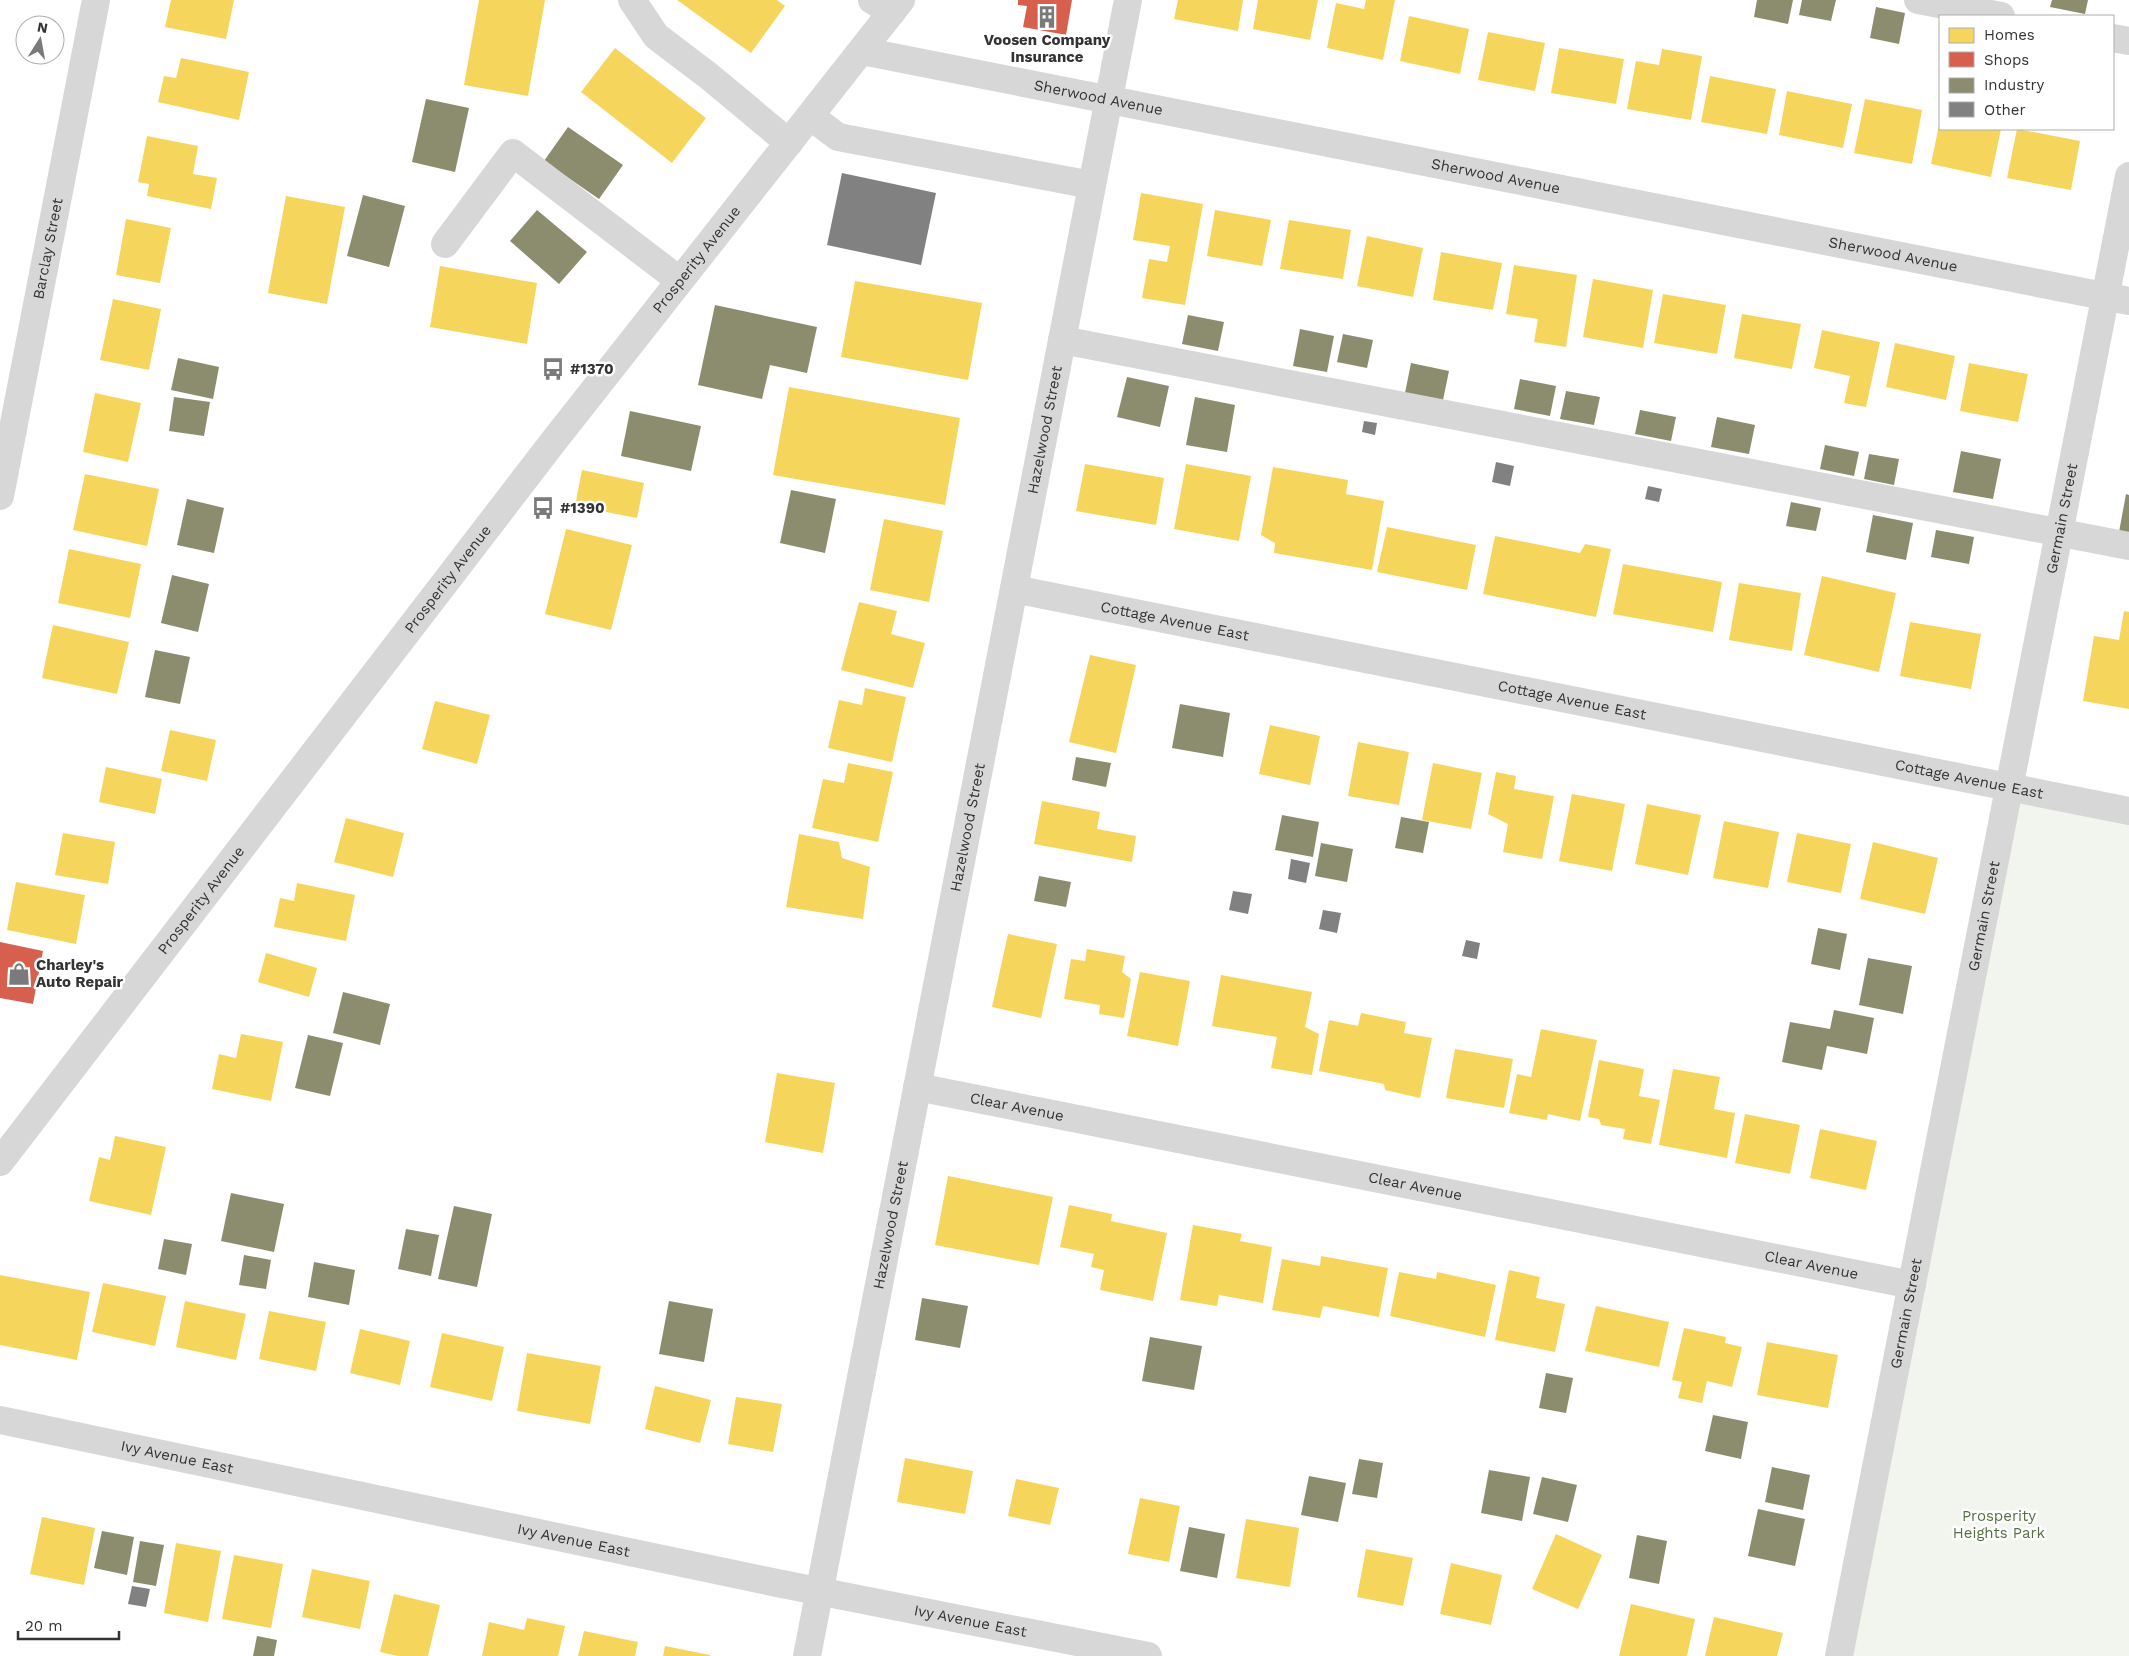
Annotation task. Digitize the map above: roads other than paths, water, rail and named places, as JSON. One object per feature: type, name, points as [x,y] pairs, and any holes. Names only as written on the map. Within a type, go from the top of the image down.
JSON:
[{"type":"street","name":"Barclay Street","points":[[0,496],[96,0]]},
{"type":"street","points":[[632,0],[656,36],[710,77],[789,142]]},
{"type":"street","name":"Hazelwood Street","points":[[806,1656],[1128,0]]},
{"type":"street","points":[[1918,0],[1996,15]]},
{"type":"street","name":"Prosperity Avenue","points":[[0,1162],[679,280],[862,51],[888,4]]},
{"type":"street","points":[[2114,38],[2129,41]]},
{"type":"street","name":"Sherwood Avenue","points":[[862,51],[2117,299]]},
{"type":"street","points":[[810,116],[838,137],[1092,186]]},
{"type":"street","points":[[445,244],[513,153],[679,280]]},
{"type":"street","name":"Germain Street","points":[[1840,1656],[2060,532],[2117,299],[2129,176]]},
{"type":"street","points":[[1062,340],[2129,546]]},
{"type":"street","name":"Cottage Avenue East","points":[[1014,588],[2129,811]]},
{"type":"street","name":"Clear Avenue","points":[[917,1087],[1912,1285]]},
{"type":"street","name":"Ivy Avenue East","points":[[0,1420],[819,1591],[1148,1656]]},
{"type":"place","name":"Voosen Company Insurance","points":[[1047,17]]},
{"type":"place","name":"#1370","points":[[553,369]]},
{"type":"place","name":"#1390","points":[[543,508]]},
{"type":"place","name":"Charley's Auto Repair","points":[[19,974]]},
{"type":"park label","name":"Prosperity Heights Park","points":[[1999,1524]]}]
